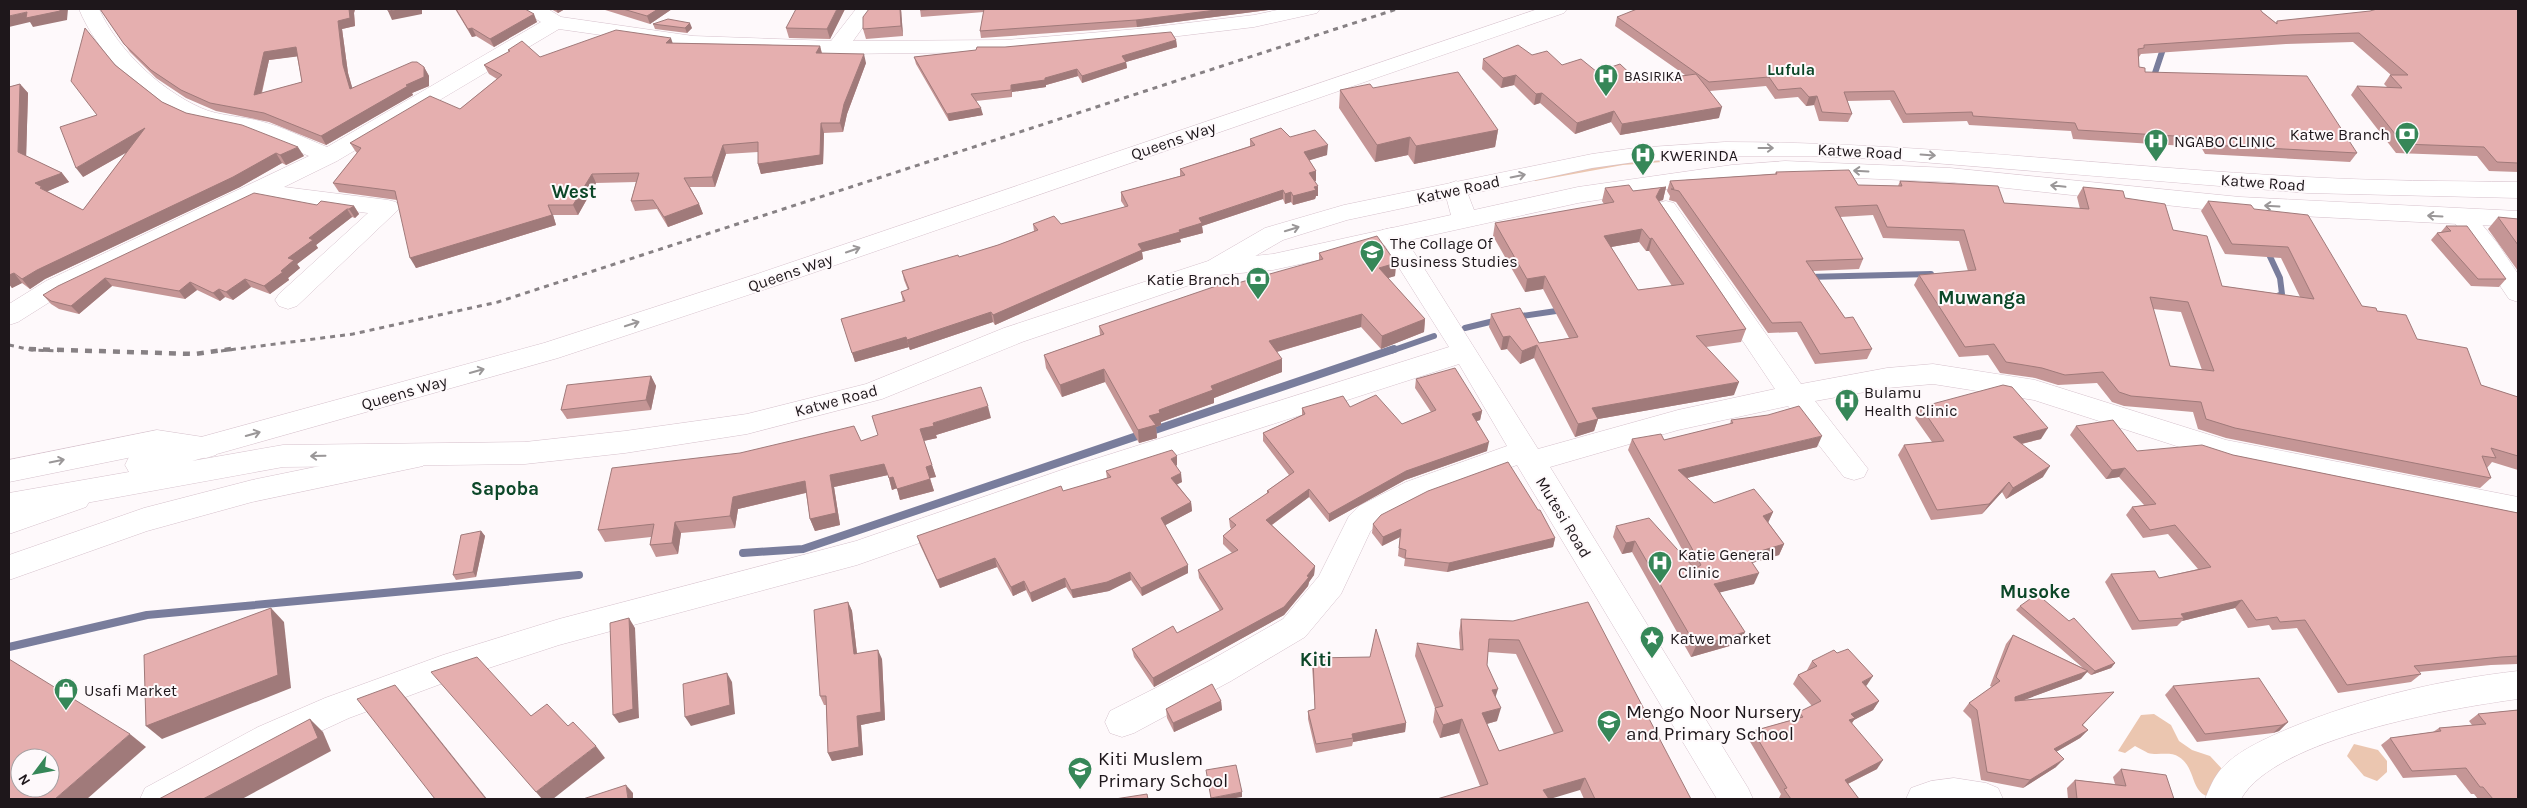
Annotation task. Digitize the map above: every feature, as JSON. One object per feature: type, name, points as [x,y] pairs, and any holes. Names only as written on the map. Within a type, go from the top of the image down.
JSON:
[{"type":"main road","points":[[89,9],[105,40],[124,60],[177,103],[194,113],[263,130],[329,156]]},
{"type":"main road","points":[[533,9],[556,22],[693,42],[837,48],[1006,46],[1137,35],[1254,20],[1310,9]]},
{"type":"main road","points":[[837,48],[866,9]]},
{"type":"main road","name":"Queens Way","points":[[9,471],[157,441],[206,447],[549,350],[766,280],[1558,9]]},
{"type":"main road","points":[[9,316],[55,286],[329,156],[556,22]]},
{"type":"main road","name":"Katwe Road","points":[[436,454],[534,452],[626,442],[747,424],[872,392],[1013,335],[1217,267],[1274,234],[1340,214],[1456,188],[1626,156],[1744,148],[1812,149],[1988,158],[2190,177],[2307,185],[2518,190]]},
{"type":"main road","name":"Katwe Road","points":[[1217,267],[1273,262],[1464,218],[1597,192],[1732,172],[1785,168],[1950,175],[2202,201],[2518,219]]},
{"type":"main road","points":[[2190,177],[2202,201]]},
{"type":"main road","points":[[1456,188],[1464,218]]},
{"type":"main road","points":[[257,191],[388,208],[288,300]]},
{"type":"main road","points":[[1666,209],[1794,395],[1854,469]]},
{"type":"main road","points":[[2462,217],[2489,250],[2518,293]]},
{"type":"main road","name":"Mutesi Road","points":[[1392,236],[1465,352],[1736,799]]},
{"type":"main road","points":[[1258,243],[1273,262]]},
{"type":"main road","points":[[157,799],[270,738],[337,708],[444,669],[559,632],[719,588],[857,553],[1083,474],[1465,352]]},
{"type":"main road","points":[[1122,722],[1220,671],[1294,628],[1330,585],[1359,524],[1369,514],[1416,490],[1527,457],[1678,420],[1794,395],[1887,378],[1933,374],[2035,390],[2226,451],[2518,509]]},
{"type":"main road","points":[[9,500],[206,447]]},
{"type":"main road","points":[[9,505],[283,456],[436,454]]},
{"type":"main road","points":[[9,568],[153,518],[252,491],[436,454]]},
{"type":"main road","points":[[9,522],[113,486]]},
{"type":"main road","points":[[2222,799],[2228,786],[2249,765],[2282,746],[2363,716],[2446,695],[2518,684]]},
{"type":"main road","points":[[1923,799],[1941,794],[1967,795],[1986,799]]},
{"type":"shaded area","points":[[1671,149],[1675,161],[1623,165],[1535,181],[1530,172]]},
{"type":"shaded area","points":[[2154,714],[2171,725],[2179,741],[2192,750],[2210,756],[2224,771],[2228,785],[2223,799],[2211,798],[2203,794],[2198,789],[2190,769],[2175,755],[2148,753],[2135,746],[2125,753],[2118,751],[2141,715]]},
{"type":"shaded area","points":[[2354,744],[2378,750],[2387,761],[2387,772],[2377,781],[2364,776],[2347,756]]},
{"type":"building","points":[[9,9],[60,9],[60,11],[26,18],[27,12],[9,16]]},
{"type":"building","points":[[100,9],[349,9],[350,18],[338,21],[343,65],[350,89],[412,62],[417,62],[424,67],[424,77],[406,85],[408,86],[321,136],[264,113],[210,103],[181,90],[151,70],[124,44]],"holes":[[[296,47],[302,82],[254,95],[264,52]]]},
{"type":"building","points":[[456,9],[525,9],[534,14],[490,39],[472,28],[468,29]]},
{"type":"building","points":[[623,9],[658,9],[647,16]]},
{"type":"building","points":[[796,9],[837,9],[827,29],[786,28]]},
{"type":"building","points":[[869,9],[900,9],[901,26],[863,29],[863,17]]},
{"type":"building","points":[[984,9],[1224,9],[1136,20],[980,31]]},
{"type":"building","points":[[1637,9],[2260,9],[2277,24],[2277,21],[2377,9],[2518,9],[2518,163],[2497,162],[2484,147],[2403,144],[2357,86],[2402,88],[2390,75],[2408,75],[2359,33],[2292,35],[2144,45],[2144,48],[2138,49],[2139,67],[2145,68],[2145,72],[2307,76],[2357,153],[2211,145],[2207,138],[2078,130],[2075,123],[1973,116],[1972,112],[1906,114],[1894,91],[1844,92],[1852,114],[1822,112],[1817,96],[1809,97],[1801,88],[1778,90],[1769,77],[1709,82],[1617,17]]},
{"type":"building","points":[[668,19],[690,23],[685,28],[653,24]]},
{"type":"building","points":[[85,28],[115,65],[162,102],[186,113],[242,125],[298,147],[280,155],[276,153],[233,177],[37,270],[22,279],[14,273],[9,275],[9,87],[20,84],[18,152],[62,173],[35,183],[42,187],[40,188],[83,210],[145,128],[76,168],[60,127],[97,115],[71,81]]},
{"type":"building","points":[[616,30],[671,38],[666,43],[820,46],[816,53],[864,54],[844,104],[840,123],[821,123],[820,155],[758,164],[758,142],[723,145],[712,177],[684,178],[699,204],[664,217],[653,200],[631,201],[639,173],[592,174],[573,205],[548,205],[552,215],[410,258],[395,191],[333,183],[361,148],[350,143],[430,96],[460,109],[502,75],[484,65],[510,51],[508,50],[522,41],[540,57]]},
{"type":"building","points":[[1171,32],[1176,40],[1122,56],[1126,62],[1082,76],[1077,69],[1045,78],[1045,80],[1011,85],[1011,90],[971,94],[981,108],[947,114],[914,57],[976,50],[977,47],[1005,47]]},
{"type":"building","points":[[1518,45],[1532,55],[1547,51],[1562,65],[1581,59],[1597,72],[1620,64],[1639,82],[1696,74],[1722,107],[1622,124],[1614,111],[1577,123],[1542,93],[1536,94],[1516,75],[1503,78],[1483,59]]},
{"type":"building","points":[[1458,72],[1498,130],[1416,146],[1410,137],[1377,145],[1340,90],[1370,84],[1373,88]]},
{"type":"building","points":[[1281,128],[1290,137],[1315,130],[1328,145],[1304,152],[1316,171],[1309,173],[1318,186],[1314,187],[1316,190],[1293,196],[1291,192],[1285,194],[1283,190],[1199,218],[1202,223],[1179,230],[1180,232],[1138,244],[1142,250],[993,315],[991,312],[907,340],[906,337],[852,353],[841,319],[905,301],[901,292],[909,289],[902,271],[998,245],[1038,230],[1033,224],[1054,216],[1061,224],[1128,206],[1121,192],[1185,175],[1180,169],[1255,145],[1250,139]]},
{"type":"building","points":[[1849,170],[1858,185],[1902,186],[1900,181],[1998,186],[2004,203],[2089,209],[2083,187],[2123,191],[2125,198],[2165,204],[2173,230],[2207,236],[2222,286],[2314,299],[2288,247],[2232,244],[2208,201],[2251,205],[2254,209],[2308,215],[2362,306],[2376,308],[2377,311],[2406,315],[2417,339],[2467,348],[2481,385],[2518,397],[2518,456],[2491,448],[2496,458],[2482,456],[2491,478],[2235,428],[2206,419],[2201,402],[2131,396],[2119,392],[2103,372],[2065,375],[2042,368],[2006,362],[1994,344],[1965,347],[1919,275],[1976,270],[1964,230],[1887,227],[1877,205],[1835,207],[1863,259],[1806,261],[1845,318],[1853,317],[1872,349],[1820,354],[1801,322],[1772,323],[1679,191],[1671,189],[1674,189],[1670,181],[1777,174],[1776,172]],"holes":[[[2150,297],[2188,302],[2214,371],[2170,366]]]},
{"type":"building","points":[[1629,185],[1633,191],[1666,187],[1660,189],[1656,197],[1746,329],[1696,336],[1739,382],[1592,408],[1598,419],[1578,424],[1537,345],[1522,351],[1510,336],[1503,337],[1491,314],[1520,308],[1539,343],[1578,337],[1545,276],[1527,279],[1495,223],[1614,202],[1605,188]],"holes":[[[1642,229],[1650,239],[1652,238],[1684,284],[1638,290],[1604,236]]]},
{"type":"building","points":[[254,193],[317,205],[321,201],[354,206],[347,209],[309,238],[313,240],[288,258],[294,260],[281,271],[283,272],[264,286],[245,279],[226,292],[219,289],[213,293],[190,282],[179,291],[105,278],[71,306],[51,301],[43,295],[58,286]]},
{"type":"building","points":[[2498,217],[2518,219],[2518,245]]},
{"type":"building","points":[[2446,226],[2467,226],[2506,279],[2478,279],[2437,233],[2451,231]]},
{"type":"building","points":[[1377,236],[1396,263],[1379,268],[1425,319],[1382,336],[1362,314],[1269,341],[1282,359],[1211,386],[1213,390],[1159,410],[1160,413],[1149,416],[1156,425],[1138,430],[1104,369],[1060,385],[1044,355],[1104,334],[1099,326],[1225,283],[1227,286],[1323,259],[1319,253]]},
{"type":"building","points":[[1455,368],[1482,411],[1472,414],[1489,442],[1406,471],[1329,514],[1309,489],[1266,520],[1315,566],[1307,576],[1309,577],[1284,607],[1153,678],[1132,649],[1173,626],[1177,633],[1223,609],[1198,570],[1238,550],[1223,536],[1236,525],[1229,519],[1269,492],[1267,491],[1294,472],[1263,433],[1305,414],[1302,408],[1343,396],[1350,407],[1376,395],[1402,424],[1436,410],[1416,379]]},
{"type":"building","points":[[651,376],[646,400],[561,410],[567,385]]},
{"type":"building","points":[[2003,385],[2012,387],[2048,428],[2013,437],[2050,466],[2013,488],[2009,482],[1989,504],[1937,510],[1904,445],[1944,441],[1921,407]]},
{"type":"building","points":[[981,387],[988,406],[933,423],[934,426],[920,429],[932,465],[926,467],[930,479],[897,489],[893,477],[889,478],[884,464],[830,475],[836,513],[810,519],[805,481],[733,497],[730,516],[675,522],[672,543],[650,545],[654,524],[598,530],[612,468],[740,453],[854,426],[861,441],[878,435],[872,416]]},
{"type":"building","points":[[1799,406],[1822,436],[1678,470],[1714,503],[1754,489],[1773,512],[1763,516],[1784,544],[1747,555],[1759,573],[1714,584],[1745,632],[1696,646],[1635,541],[1626,543],[1616,526],[1649,518],[1695,569],[1701,565],[1632,439],[1661,434],[1664,440],[1733,423],[1731,420],[1768,415]]},
{"type":"building","points":[[2113,420],[2137,451],[2202,445],[2233,455],[2518,513],[2518,656],[2414,666],[2421,674],[2347,685],[2305,620],[2280,622],[2277,617],[2256,620],[2242,600],[2181,614],[2184,618],[2139,621],[2111,574],[2155,571],[2159,578],[2211,567],[2175,525],[2150,530],[2132,507],[2156,504],[2125,468],[2112,470],[2076,426]]},
{"type":"building","points":[[1172,450],[1177,456],[1171,459],[1181,473],[1171,478],[1191,502],[1161,518],[1188,565],[1141,588],[1130,572],[1107,582],[1071,590],[1065,578],[1030,593],[1024,581],[1011,587],[995,558],[937,580],[917,536],[1061,486],[1063,491],[1111,477],[1106,471]]},
{"type":"building","points":[[1508,462],[1538,510],[1540,510],[1555,538],[1449,563],[1405,558],[1406,550],[1399,548],[1401,529],[1383,537],[1373,524],[1381,515],[1428,491]]},
{"type":"building","points":[[481,531],[473,572],[453,575],[461,535]]},
{"type":"building","points":[[2037,594],[2069,621],[2074,618],[2115,663],[2095,671],[2020,606]]},
{"type":"building","points":[[848,602],[854,654],[878,650],[881,712],[857,716],[859,747],[828,753],[826,696],[820,696],[814,610]]},
{"type":"building","points":[[1588,602],[1691,799],[1595,799],[1585,778],[1543,790],[1549,799],[1437,799],[1488,784],[1462,719],[1443,725],[1435,708],[1443,706],[1417,643],[1463,650],[1461,619],[1513,621]],"holes":[[[1489,639],[1519,640],[1563,731],[1499,751],[1482,713],[1501,708],[1492,690],[1498,689],[1487,665]]]},
{"type":"building","points":[[271,608],[278,675],[146,726],[144,655]]},
{"type":"building","points":[[629,618],[633,709],[613,715],[610,623]]},
{"type":"building","points":[[1376,629],[1406,723],[1352,734],[1353,738],[1316,744],[1308,711],[1315,709],[1313,658],[1370,657]]},
{"type":"building","points":[[2013,635],[2088,671],[2015,697],[2015,701],[2114,692],[2082,725],[2088,730],[2054,749],[2064,759],[2030,780],[1987,772],[1977,710],[1969,703],[2000,681],[1996,677]]},
{"type":"building","points":[[1848,649],[1873,676],[1862,682],[1879,701],[1851,714],[1855,718],[1849,720],[1883,760],[1845,780],[1859,799],[1791,799],[1784,789],[1787,788],[1753,731],[1803,717],[1799,712],[1821,701],[1798,675],[1817,666],[1812,661],[1834,650],[1837,653]]},
{"type":"building","points":[[477,657],[531,716],[547,704],[568,726],[573,722],[596,746],[536,792],[431,672]]},
{"type":"building","points":[[9,659],[130,734],[60,795],[60,748],[10,748],[10,798],[56,798],[9,799]]},
{"type":"building","points":[[727,673],[730,705],[685,717],[683,684]]},
{"type":"building","points":[[2259,678],[2288,722],[2282,725],[2205,734],[2173,686]]},
{"type":"building","points":[[1212,684],[1221,701],[1173,723],[1166,709]]},
{"type":"building","points":[[395,685],[486,799],[435,799],[357,699]]},
{"type":"building","points":[[2518,710],[2518,799],[2493,799],[2483,787],[2480,787],[2466,768],[2412,771],[2390,738],[2441,731],[2439,728],[2486,724],[2478,714]]},
{"type":"building","points":[[310,719],[318,738],[203,799],[159,799]]},
{"type":"building","points":[[1236,765],[1242,792],[1211,798],[1206,770]]},
{"type":"building","points":[[2121,769],[2166,775],[2174,799],[2077,799],[2075,780],[2126,786]]},
{"type":"building","points":[[626,785],[628,799],[583,799]]},
{"type":"building","points":[[1147,794],[1148,799],[1115,799]]},
{"type":"waterway","points":[[2152,82],[2165,43]]},
{"type":"waterway","points":[[2266,248],[2280,278],[2282,294],[2273,298]]},
{"type":"waterway","points":[[1807,277],[1931,274]]},
{"type":"waterway","points":[[1515,317],[1563,310]]},
{"type":"waterway","points":[[1465,328],[1498,320]]},
{"type":"waterway","points":[[1391,351],[1434,336]]},
{"type":"waterway","points":[[743,553],[803,549],[1394,349]]},
{"type":"waterway","points":[[9,647],[147,615],[579,575]]},
{"type":"railway","points":[[221,351],[353,334],[498,302],[1397,9]]},
{"type":"railway","points":[[9,345],[32,350],[59,351]]},
{"type":"railway","points":[[29,349],[195,354],[231,349]]},
{"type":"place","name":"BASIRIKA","points":[[1606,97]]},
{"type":"place","name":"Katwe Branch","points":[[2407,155]]},
{"type":"place","name":"NGABO CLINIC","points":[[2156,162]]},
{"type":"place","name":"KWERINDA","points":[[1643,176]]},
{"type":"place","name":"The Collage Of Business Studies","points":[[1372,273]]},
{"type":"place","name":"Katie Branch","points":[[1258,300]]},
{"type":"place","name":"Bulamu Health Clinic","points":[[1847,422]]},
{"type":"place","name":"Katie General Clinic","points":[[1660,584]]},
{"type":"place","name":"Katwe market","points":[[1652,659]]},
{"type":"place","name":"Usafi Market","points":[[66,711]]},
{"type":"place","name":"Mengo Noor Nursery and Primary School","points":[[1609,743]]},
{"type":"place","name":"Kiti Muslem Primary School","points":[[1080,790]]},
{"type":"district","name":"Lufula","points":[[1791,69]]},
{"type":"district","name":"West","points":[[574,191]]},
{"type":"district","name":"Muwanga","points":[[1982,297]]},
{"type":"district","name":"Sapoba","points":[[505,488]]},
{"type":"district","name":"Musoke","points":[[2035,591]]},
{"type":"district","name":"Kiti","points":[[1316,659]]}]
